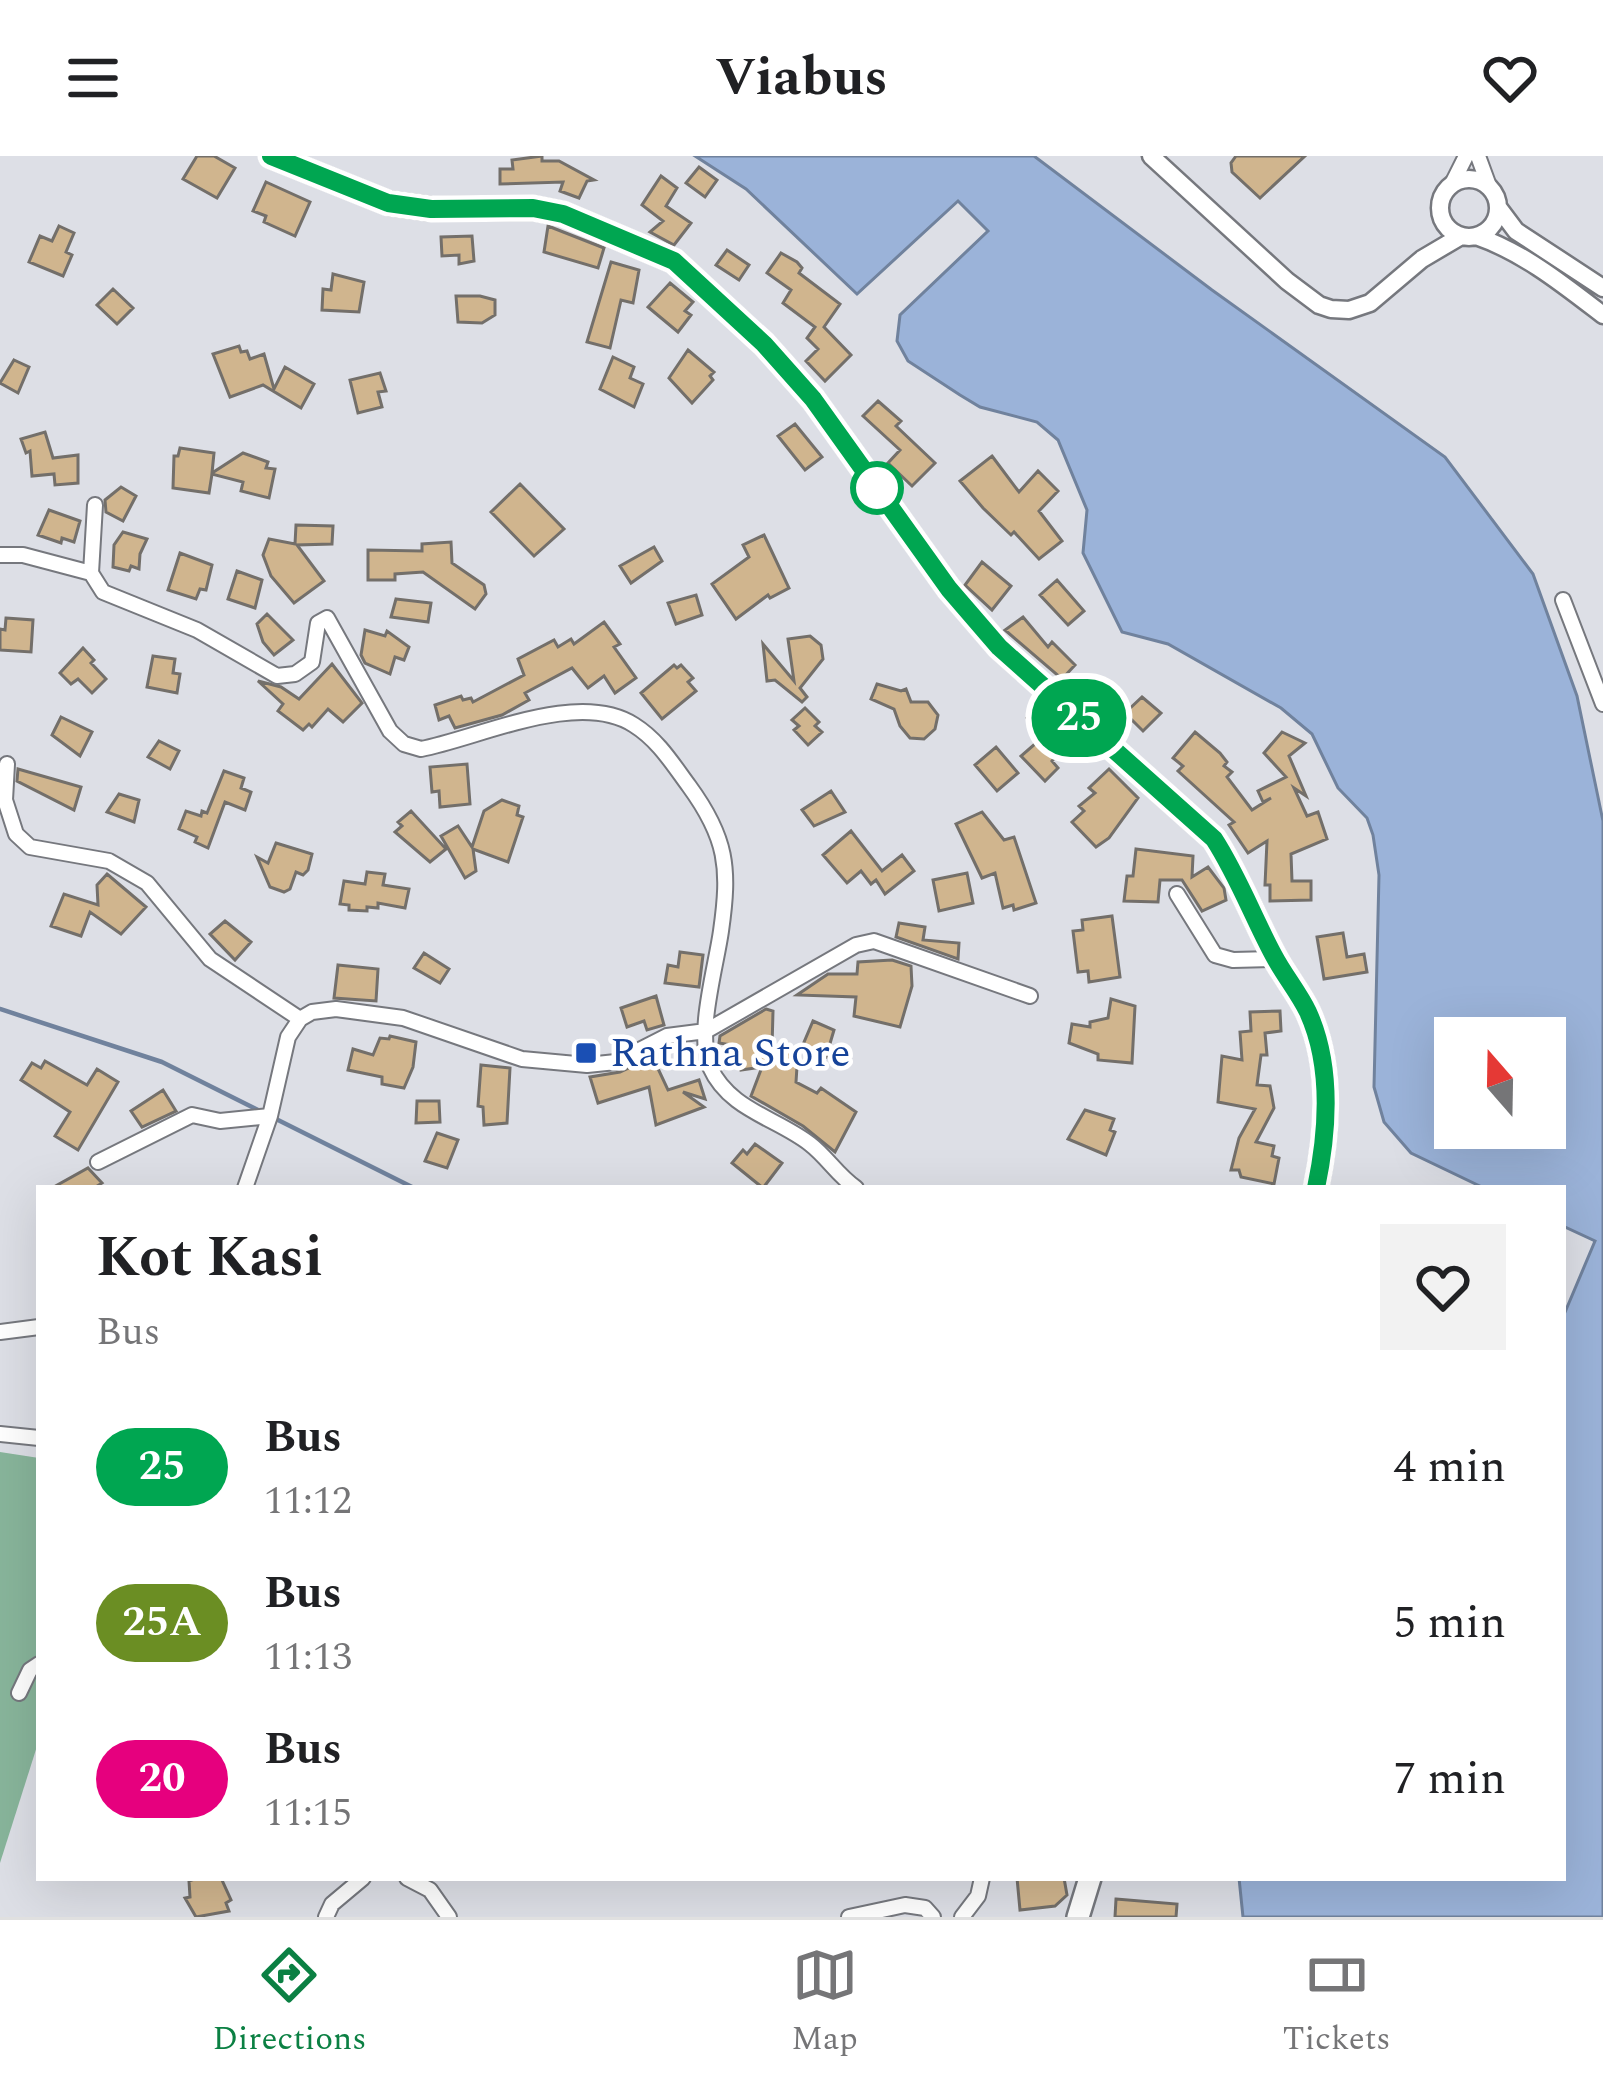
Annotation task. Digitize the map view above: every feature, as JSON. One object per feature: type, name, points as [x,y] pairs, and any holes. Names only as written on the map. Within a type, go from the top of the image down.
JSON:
[{"type":"main road","points":[[271,156],[388,203],[431,209],[533,208],[596,225],[684,269],[764,344],[813,399],[949,589],[999,647],[1214,839],[1232,866],[1275,959],[1308,1012],[1321,1054],[1325,1132],[1316,1185]]},
{"type":"main road","points":[[1078,1917],[1089,1881]]},
{"type":"street","points":[[1151,156],[1287,281],[1319,305],[1342,310],[1360,308],[1422,260],[1490,228],[1498,207]]},
{"type":"street","points":[[1422,260],[1442,219],[1440,203],[1466,156]]},
{"type":"street","points":[[1478,156],[1498,207],[1516,231],[1603,288]]},
{"type":"street","points":[[1453,184],[1467,179],[1489,186]]},
{"type":"street","points":[[1442,219],[1468,236],[1502,246],[1603,315]]},
{"type":"street","points":[[95,505],[91,573],[103,592],[196,630],[277,676],[295,674],[311,662],[318,623],[327,619],[390,731],[404,744],[421,749],[522,721],[596,712],[631,723],[659,745],[708,812],[728,864],[706,1054],[721,1084],[757,1116],[804,1139],[853,1185]]},
{"type":"street","points":[[0,555],[22,555],[91,573]]},
{"type":"street","points":[[1563,599],[1603,704]]},
{"type":"street","points":[[7,764],[4,800],[16,834],[30,847],[109,861],[147,883],[210,959],[300,1019]]},
{"type":"street","points":[[1177,894],[1215,955],[1233,960],[1275,959]]},
{"type":"street","points":[[246,1185],[270,1116],[288,1036],[312,1012],[336,1009],[404,1018],[522,1059],[587,1065],[616,1062],[667,1036],[706,1031],[856,945],[874,941],[1030,997]]},
{"type":"street","points":[[98,1162],[192,1114],[220,1121],[270,1116]]},
{"type":"street","points":[[0,1332],[36,1327]]},
{"type":"street","points":[[0,1434],[36,1438]]},
{"type":"street","points":[[19,1693],[36,1666]]},
{"type":"street","points":[[326,1917],[332,1904],[360,1881]]},
{"type":"street","points":[[413,1881],[430,1890],[449,1917]]},
{"type":"street","points":[[962,1917],[978,1896],[981,1881]]},
{"type":"street","points":[[849,1917],[905,1905],[925,1908],[933,1917]]},
{"type":"green space","points":[[0,1452],[36,1458],[36,1749],[0,1863]]},
{"type":"water","points":[[695,156],[1034,156],[1445,457],[1533,574],[1577,696],[1603,821],[1603,1917],[1243,1917],[1239,1881],[1566,1881],[1566,1310],[1595,1241],[1566,1227],[1566,1185],[1478,1185],[1411,1153],[1384,1122],[1374,1087],[1379,875],[1367,818],[1338,788],[1312,734],[1281,708],[1168,644],[1122,632],[1083,553],[1087,510],[1058,440],[1037,422],[980,407],[908,361],[897,341],[900,315],[988,231],[958,201],[857,294],[746,189]]},
{"type":"building","points":[[197,156],[214,156],[235,168],[217,198],[183,179]]},
{"type":"building","points":[[542,156],[542,161],[559,161],[594,180],[587,181],[579,198],[560,191],[563,182],[500,184],[500,169],[513,169],[512,160]]},
{"type":"building","points":[[1236,156],[1305,156],[1260,198],[1232,172]]},
{"type":"building","points":[[699,167],[717,180],[705,197],[686,183]]},
{"type":"building","points":[[661,176],[677,188],[666,206],[691,223],[674,245],[650,232],[663,221],[642,205]]},
{"type":"building","points":[[266,182],[310,202],[295,236],[264,222],[266,216],[253,211]]},
{"type":"building","points":[[59,226],[74,233],[63,276],[29,262],[40,236],[52,241]]},
{"type":"building","points":[[548,226],[604,248],[598,268],[544,252]]},
{"type":"building","points":[[472,236],[474,261],[459,264],[459,255],[442,256],[441,237]]},
{"type":"building","points":[[727,250],[749,265],[739,280],[716,265]]},
{"type":"building","points":[[781,253],[797,262],[802,268],[799,273],[840,304],[824,327],[851,355],[825,381],[806,361],[818,349],[807,338],[815,327],[783,303],[791,290],[767,273]]},
{"type":"building","points":[[611,262],[639,270],[633,303],[621,300],[610,348],[587,342]]},
{"type":"building","points":[[333,274],[364,282],[359,312],[322,310],[323,289],[331,290]]},
{"type":"building","points":[[670,283],[693,302],[685,311],[691,315],[678,332],[648,307]]},
{"type":"building","points":[[113,289],[133,308],[117,324],[97,305]]},
{"type":"building","points":[[456,296],[495,300],[495,315],[482,323],[458,322]]},
{"type":"building","points":[[239,346],[250,359],[264,354],[274,389],[285,367],[314,384],[301,408],[263,385],[230,397],[213,354]]},
{"type":"building","points":[[688,350],[714,372],[713,380],[692,403],[669,378]]},
{"type":"building","points":[[613,357],[634,367],[630,378],[643,384],[634,407],[600,389]]},
{"type":"building","points":[[14,360],[29,367],[18,393],[0,383]]},
{"type":"building","points":[[380,373],[386,391],[378,392],[382,407],[358,413],[350,380]]},
{"type":"building","points":[[878,401],[901,421],[896,426],[935,463],[912,486],[888,463],[900,450],[863,416]]},
{"type":"building","points":[[795,424],[822,457],[805,470],[778,436]]},
{"type":"building","points":[[45,432],[53,458],[78,455],[78,483],[55,485],[54,474],[32,476],[30,451],[26,453],[21,439]]},
{"type":"building","points":[[180,448],[214,453],[212,473],[243,453],[268,462],[266,468],[275,469],[269,498],[241,491],[243,482],[212,474],[209,493],[173,488],[174,456]]},
{"type":"building","points":[[992,456],[1019,492],[1038,471],[1058,491],[1039,511],[1062,541],[1039,559],[960,481]]},
{"type":"building","points":[[520,484],[564,529],[534,556],[491,512]]},
{"type":"building","points":[[121,487],[136,496],[123,521],[106,512],[105,500]]},
{"type":"building","points":[[49,510],[80,521],[74,542],[38,535]]},
{"type":"building","points":[[296,525],[333,526],[332,544],[297,545],[324,581],[294,603],[271,576],[263,555],[269,539],[295,544]]},
{"type":"building","points":[[123,532],[147,539],[139,569],[113,567],[114,545]]},
{"type":"building","points":[[764,535],[789,588],[768,595],[736,619],[712,584],[749,557],[743,545]]},
{"type":"building","points":[[451,542],[452,563],[484,585],[486,594],[475,609],[423,572],[395,574],[395,580],[368,580],[368,550],[422,551],[422,544]]},
{"type":"building","points":[[654,547],[662,561],[631,583],[620,566]]},
{"type":"building","points":[[180,553],[212,565],[206,590],[200,589],[196,599],[168,590]]},
{"type":"building","points":[[982,562],[1011,586],[992,610],[965,585]]},
{"type":"building","points":[[237,571],[262,580],[255,608],[228,599]]},
{"type":"building","points":[[1057,580],[1084,611],[1068,625],[1040,595]]},
{"type":"building","points":[[696,595],[702,615],[676,624],[668,603]]},
{"type":"building","points":[[396,599],[431,603],[428,622],[391,617]]},
{"type":"building","points":[[267,614],[293,640],[274,655],[257,624]]},
{"type":"building","points":[[1023,617],[1048,647],[1052,642],[1075,665],[1062,679],[1005,630]]},
{"type":"building","points":[[6,618],[33,620],[31,652],[0,650],[0,629],[5,630]]},
{"type":"building","points":[[604,622],[620,644],[614,647],[636,678],[615,693],[604,676],[588,688],[572,668],[525,693],[529,700],[502,715],[455,728],[449,716],[439,720],[435,705],[461,696],[473,702],[524,675],[518,659],[554,640],[558,647],[571,639],[574,644]]},
{"type":"building","points":[[365,630],[385,636],[387,631],[409,647],[404,660],[395,657],[390,674],[365,663],[361,655]]},
{"type":"building","points":[[810,636],[821,645],[823,659],[800,688],[807,697],[802,702],[775,680],[767,681],[763,644],[794,681],[788,639]]},
{"type":"building","points":[[83,648],[106,679],[92,693],[78,679],[71,684],[60,673]]},
{"type":"building","points":[[153,656],[175,659],[173,673],[180,674],[177,693],[147,687]]},
{"type":"building","points":[[332,664],[362,703],[343,722],[328,709],[303,730],[278,711],[283,704],[258,681],[281,687],[299,699]]},
{"type":"building","points":[[674,665],[681,665],[693,678],[688,682],[696,691],[662,719],[641,693]]},
{"type":"building","points":[[877,684],[906,689],[911,702],[928,702],[938,715],[935,729],[924,739],[910,738],[894,709],[871,699]]},
{"type":"building","points":[[1142,697],[1161,713],[1143,731],[1125,713]]},
{"type":"building","points":[[1040,706],[1077,737],[1052,761],[1058,768],[1045,781],[1021,756],[1043,737],[1027,718]]},
{"type":"building","points":[[805,708],[822,732],[808,745],[794,730],[799,726],[792,720]]},
{"type":"building","points":[[61,717],[92,732],[80,756],[52,735]]},
{"type":"building","points":[[1195,732],[1227,762],[1224,766],[1232,772],[1227,777],[1252,810],[1271,798],[1263,802],[1258,791],[1286,777],[1264,753],[1282,732],[1305,743],[1289,756],[1306,796],[1294,788],[1307,816],[1318,812],[1327,839],[1291,854],[1292,881],[1311,881],[1311,900],[1270,901],[1270,885],[1265,885],[1267,841],[1248,853],[1229,825],[1234,822],[1178,771],[1183,766],[1173,758]]},
{"type":"building","points":[[159,741],[179,751],[170,769],[148,757]]},
{"type":"building","points":[[996,747],[1018,773],[997,791],[975,765]]},
{"type":"building","points":[[467,764],[470,804],[440,807],[439,791],[432,792],[430,767]]},
{"type":"building","points":[[18,769],[81,787],[74,810],[17,781]]},
{"type":"building","points":[[1109,769],[1138,798],[1109,838],[1096,847],[1072,822],[1084,811],[1079,806],[1095,793],[1089,788]]},
{"type":"building","points":[[224,771],[244,778],[241,788],[251,792],[245,810],[225,802],[208,848],[179,829],[186,811],[207,813]]},
{"type":"building","points":[[831,791],[845,812],[814,826],[802,810]]},
{"type":"building","points":[[119,794],[139,800],[134,822],[107,812]]},
{"type":"building","points":[[502,800],[519,806],[517,815],[523,817],[508,862],[473,849],[476,871],[465,878],[441,836],[458,826],[472,847],[484,811]]},
{"type":"building","points":[[411,811],[446,849],[430,862],[395,832],[402,826],[398,822]]},
{"type":"building","points":[[982,812],[1004,840],[1014,837],[1036,903],[1014,910],[1013,905],[1003,908],[995,873],[982,878],[956,824]]},
{"type":"building","points":[[851,831],[882,871],[902,855],[914,871],[885,894],[876,880],[871,884],[861,871],[847,883],[823,855]]},
{"type":"building","points":[[276,843],[312,854],[308,870],[303,875],[296,872],[290,889],[284,892],[270,887],[257,857],[268,863]]},
{"type":"building","points":[[1136,849],[1193,856],[1192,877],[1208,867],[1224,888],[1226,900],[1202,911],[1182,880],[1160,880],[1158,902],[1124,901]]},
{"type":"building","points":[[367,872],[385,874],[383,885],[409,889],[405,908],[378,903],[378,908],[367,907],[367,911],[349,910],[349,905],[340,904],[344,881],[365,884]]},
{"type":"building","points":[[967,873],[973,903],[939,911],[933,880]]},
{"type":"building","points":[[107,874],[146,907],[121,934],[90,912],[81,936],[51,926],[64,894],[98,905],[97,885]]},
{"type":"building","points":[[1112,916],[1120,977],[1089,982],[1088,971],[1078,972],[1073,931],[1083,930],[1082,920]]},
{"type":"building","points":[[225,921],[251,942],[235,960],[210,934]]},
{"type":"building","points":[[899,923],[925,927],[923,940],[959,943],[958,959],[896,937]]},
{"type":"building","points":[[1343,933],[1347,957],[1364,954],[1367,972],[1324,979],[1317,937]]},
{"type":"building","points":[[680,952],[703,955],[699,987],[665,983],[668,965],[678,967]]},
{"type":"building","points":[[424,953],[449,969],[440,983],[414,968]]},
{"type":"building","points":[[892,960],[911,966],[912,986],[900,1027],[854,1016],[856,997],[797,995],[828,974],[857,974],[858,962]]},
{"type":"building","points":[[338,965],[378,969],[376,1001],[334,998]]},
{"type":"building","points":[[656,996],[664,1025],[647,1030],[644,1021],[627,1027],[621,1008]]},
{"type":"building","points":[[1111,999],[1135,1006],[1132,1063],[1098,1060],[1098,1054],[1069,1043],[1072,1024],[1090,1027],[1090,1022],[1108,1018]]},
{"type":"building","points":[[766,1009],[773,1011],[772,1048],[798,1051],[796,1082],[817,1093],[821,1088],[856,1112],[835,1152],[803,1126],[751,1096],[762,1067],[741,1070],[738,1046],[719,1043],[720,1036]]},
{"type":"building","points":[[1280,1011],[1281,1031],[1265,1033],[1267,1055],[1261,1055],[1257,1085],[1270,1086],[1274,1108],[1256,1142],[1274,1146],[1272,1156],[1279,1158],[1274,1184],[1231,1170],[1239,1138],[1255,1109],[1218,1102],[1222,1056],[1242,1060],[1240,1032],[1251,1031],[1250,1012]]},
{"type":"building","points":[[813,1021],[834,1030],[826,1057],[802,1047]]},
{"type":"building","points":[[380,1038],[416,1042],[404,1088],[382,1084],[382,1077],[348,1070],[353,1049],[373,1055]]},
{"type":"building","points":[[654,1060],[668,1090],[699,1080],[705,1099],[683,1092],[704,1107],[656,1125],[649,1087],[598,1103],[590,1077],[620,1072]]},
{"type":"building","points":[[45,1061],[87,1085],[97,1069],[118,1082],[78,1150],[55,1136],[70,1112],[21,1080],[32,1063],[41,1068]]},
{"type":"building","points":[[481,1065],[510,1068],[507,1123],[484,1125],[483,1107],[478,1106]]},
{"type":"building","points":[[163,1090],[176,1111],[142,1127],[131,1111]]},
{"type":"building","points":[[417,1101],[439,1101],[440,1122],[416,1123]]},
{"type":"building","points":[[1085,1110],[1114,1119],[1110,1130],[1115,1132],[1106,1155],[1068,1139]]},
{"type":"building","points":[[437,1133],[458,1140],[447,1168],[425,1161]]},
{"type":"building","points":[[755,1144],[782,1163],[765,1185],[759,1185],[732,1163],[743,1150],[747,1154]]},
{"type":"building","points":[[88,1168],[102,1183],[99,1185],[57,1185]]},
{"type":"building","points":[[189,1881],[222,1881],[231,1900],[226,1903],[229,1911],[196,1917],[185,1898],[190,1897]]},
{"type":"building","points":[[1017,1881],[1065,1881],[1067,1895],[1055,1906],[1020,1910]]},
{"type":"building","points":[[1116,1899],[1177,1904],[1176,1917],[1115,1917]]},
{"type":"waterway","points":[[0,1009],[162,1062],[262,1112]]},
{"type":"waterway","points":[[272,1117],[408,1185]]},
{"type":"bus line","name":"25","points":[[271,156],[388,203],[431,209],[533,208],[596,225],[674,261],[764,344],[813,399],[949,589],[999,647],[1176,802],[1214,839],[1232,866],[1275,959],[1308,1012],[1321,1054],[1325,1132],[1317,1185]]},
{"type":"place","name":"Rathna Store","points":[[586,1053]]}]
